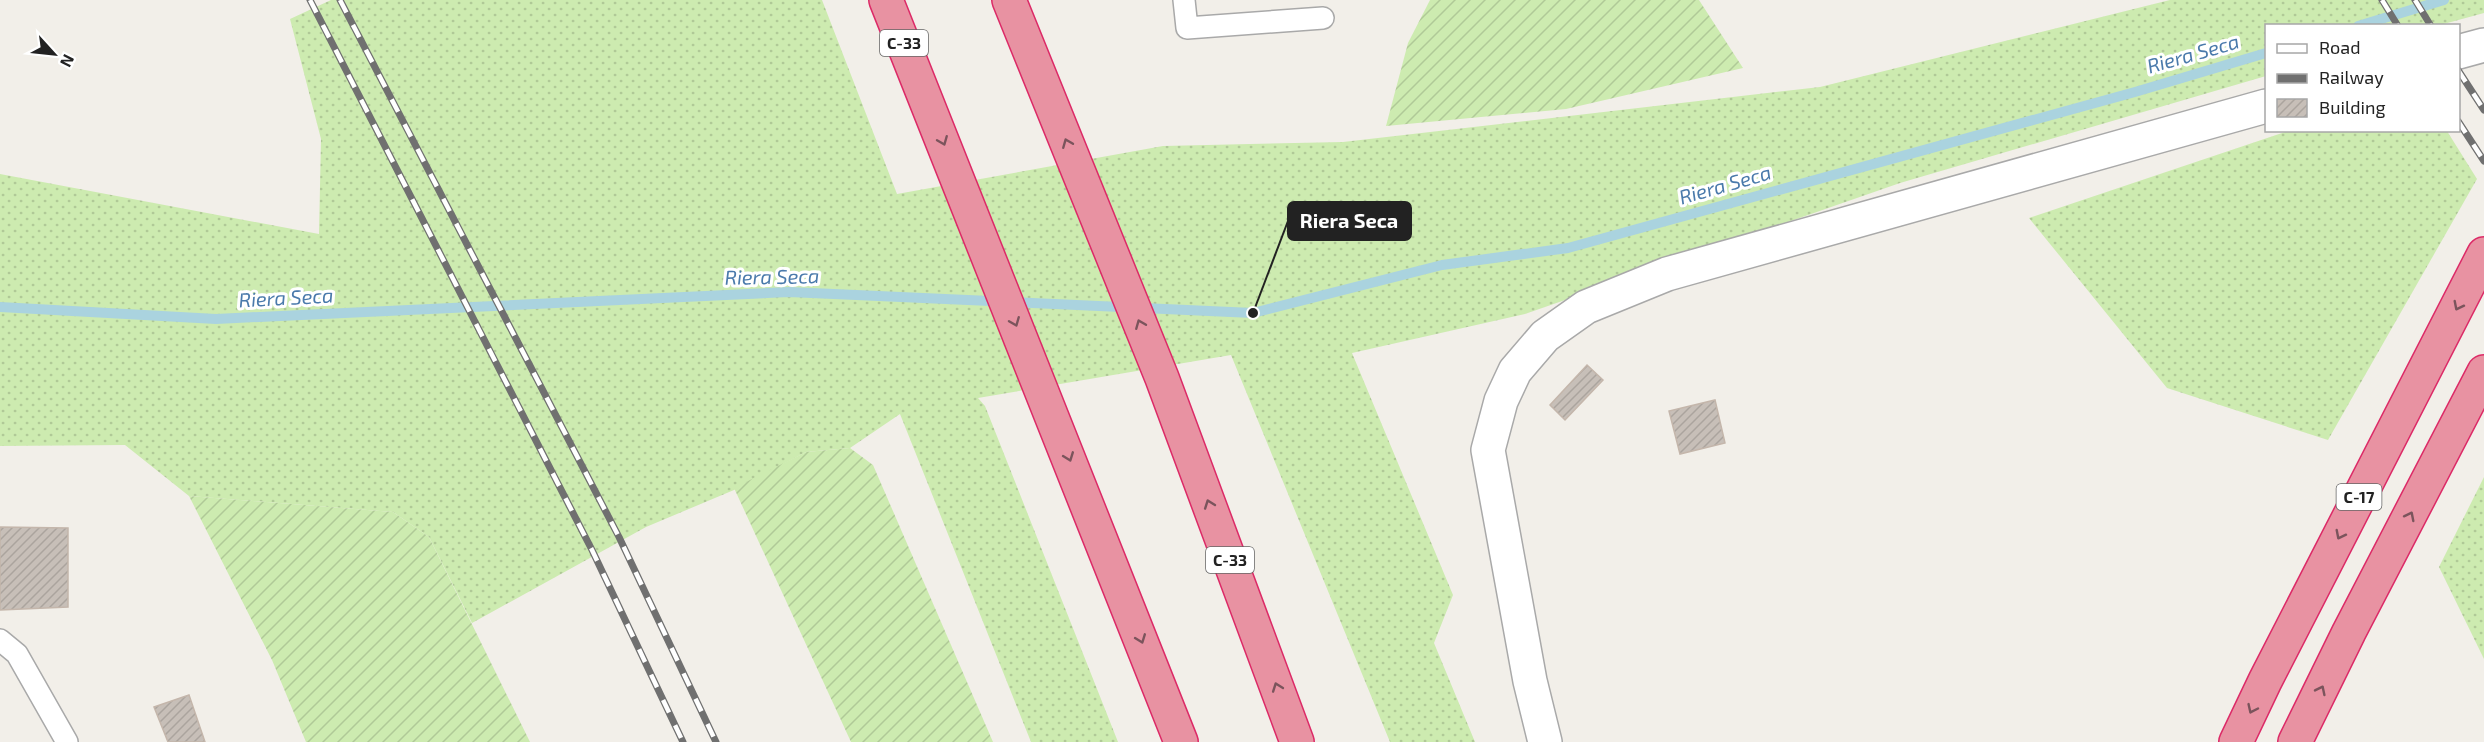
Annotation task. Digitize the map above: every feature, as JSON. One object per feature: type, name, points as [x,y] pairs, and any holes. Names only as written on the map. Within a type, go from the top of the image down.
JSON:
[{"type":"highway","name":"C-33","points":[[886,0],[1181,742]]},
{"type":"highway","name":"C-33","points":[[1009,0],[1162,378],[1297,742]]},
{"type":"highway","name":"C-17","points":[[2236,742],[2484,254]]},
{"type":"highway","points":[[2295,742],[2349,632],[2484,372]]},
{"type":"street","points":[[2460,51],[2484,45]]},
{"type":"street","points":[[1545,742],[1530,681],[1488,450],[1502,401],[1515,371],[1545,336],[1586,307],[1667,274],[2265,106]]},
{"type":"lane","points":[[1184,0],[1187,28],[1323,18]]},
{"type":"lane","points":[[0,640],[16,654],[67,742]]},
{"type":"green space","points":[[331,0],[822,0],[897,194],[1163,146],[1343,142],[1820,87],[2170,0],[2484,0],[2484,13],[2444,24],[2265,24],[2265,76],[1900,183],[1525,314],[1352,353],[1453,595],[1434,643],[1475,742],[1390,742],[1231,355],[978,398],[985,406],[1118,742],[1031,742],[900,414],[850,448],[806,452],[734,490],[646,527],[472,623],[429,537],[393,512],[189,496],[125,445],[0,446],[0,174],[319,234],[321,139],[290,19]]},
{"type":"green space","points":[[1430,0],[1699,0],[1743,68],[1566,109],[1386,126],[1408,43]]},
{"type":"green space","points":[[2285,132],[2448,132],[2477,179],[2328,440],[2167,388],[2029,218]]},
{"type":"green space","points":[[850,448],[873,465],[993,742],[851,742],[734,488],[806,452]]},
{"type":"green space","points":[[2484,477],[2484,659],[2439,567]]},
{"type":"green space","points":[[189,496],[393,512],[429,537],[530,742],[306,742],[272,660]]},
{"type":"building","points":[[1587,365],[1603,380],[1565,420],[1550,405]]},
{"type":"building","points":[[1715,400],[1725,443],[1680,454],[1669,411]]},
{"type":"building","points":[[0,527],[68,528],[68,607],[0,610]]},
{"type":"building","points":[[189,695],[205,742],[168,742],[154,707]]},
{"type":"waterway","name":"Riera Seca","points":[[2365,24],[2444,0]]},
{"type":"waterway","name":"Riera Seca","points":[[0,307],[216,319],[789,292],[1253,313],[1442,265],[1568,248],[2135,92],[2265,53]]},
{"type":"railway","points":[[310,0],[592,550],[683,742]]},
{"type":"railway","points":[[340,0],[619,537],[716,742]]},
{"type":"railway","points":[[2382,0],[2397,24]]},
{"type":"railway","points":[[2415,0],[2430,24]]},
{"type":"railway","points":[[2460,73],[2484,110]]},
{"type":"railway","points":[[2460,124],[2484,161]]},
{"type":"place","name":"Riera Seca","points":[[1253,313]]}]
